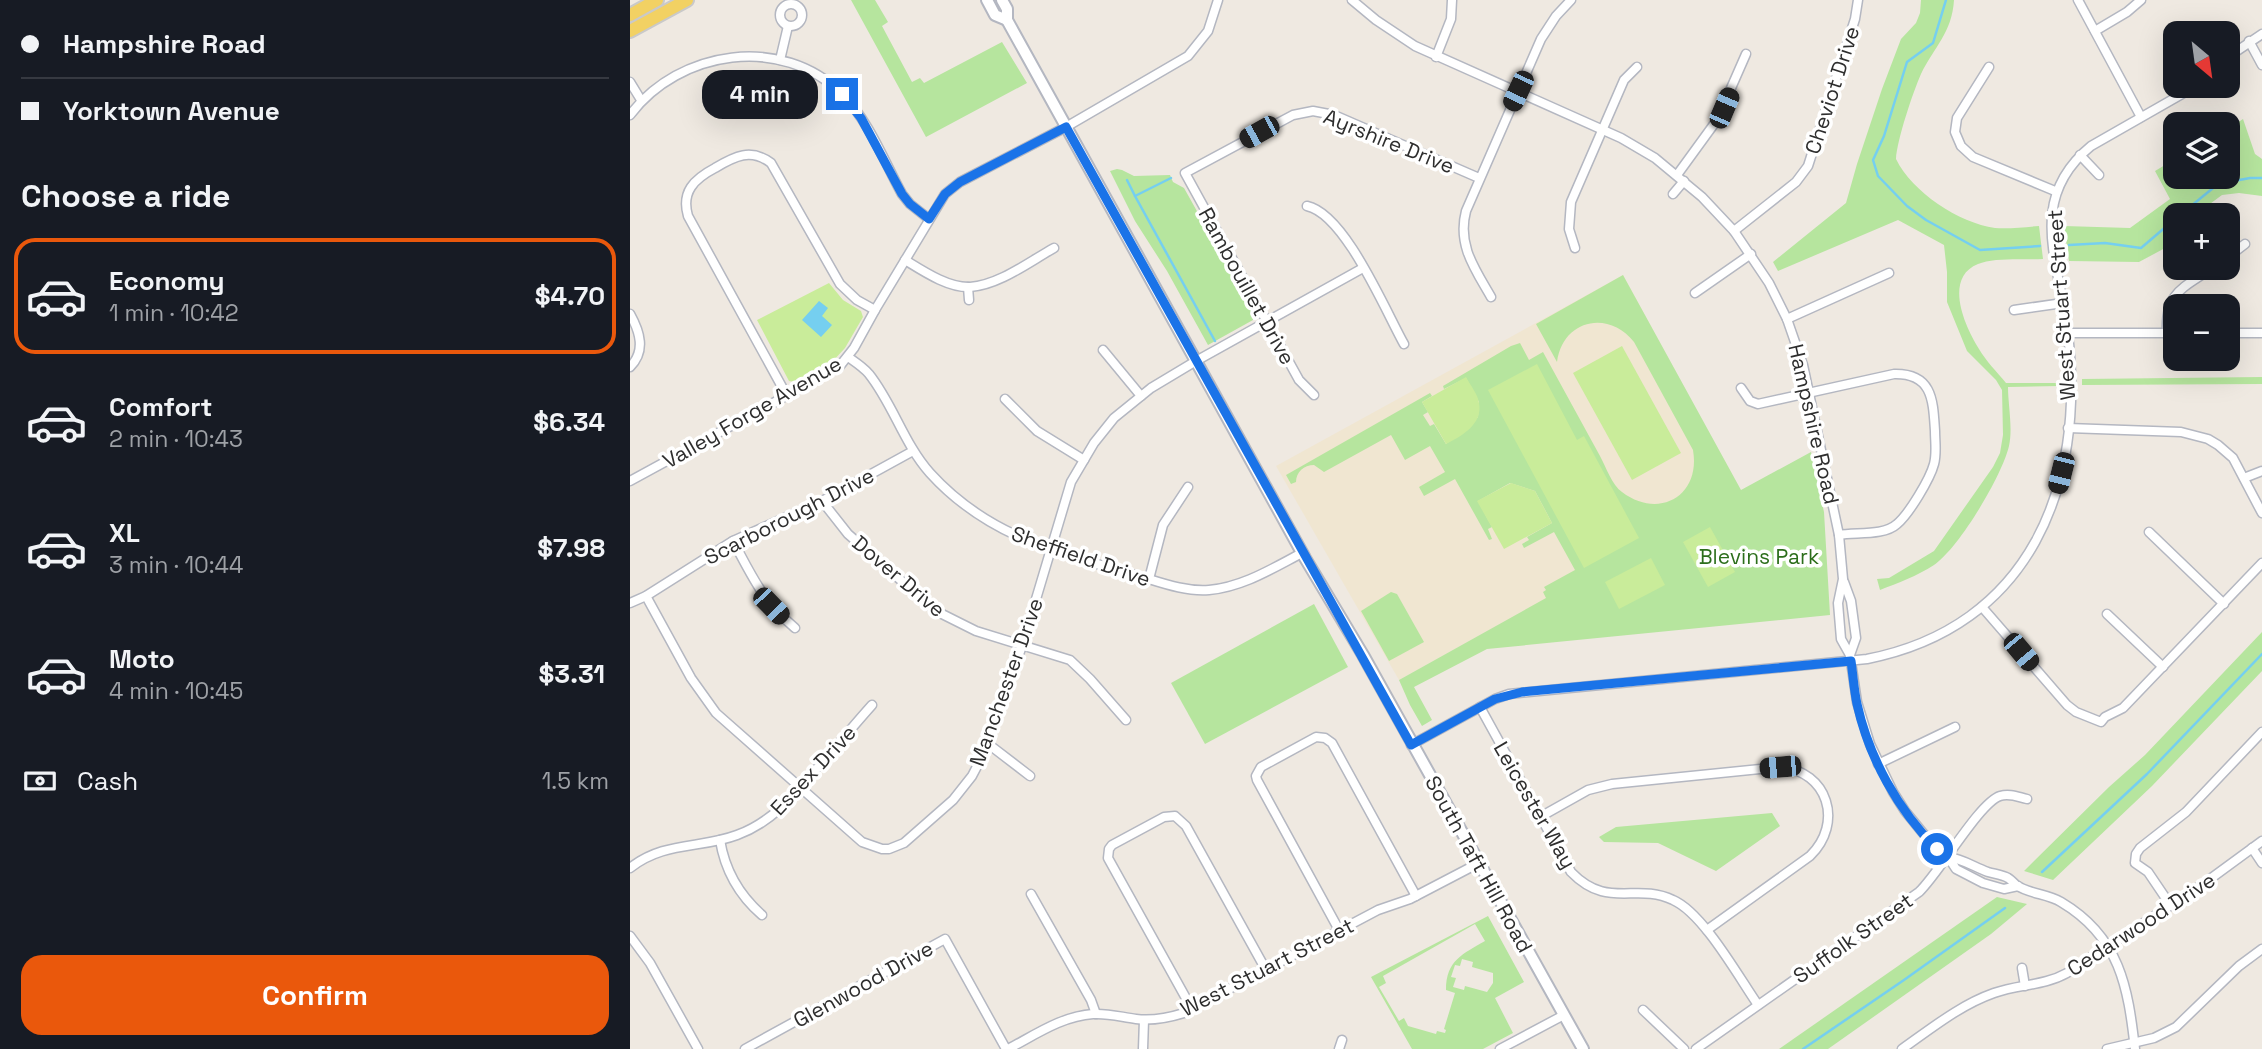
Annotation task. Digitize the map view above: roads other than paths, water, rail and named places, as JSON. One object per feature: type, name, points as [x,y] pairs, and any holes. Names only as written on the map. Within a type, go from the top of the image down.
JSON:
[{"type":"main road","points":[[630,15],[657,0]]},
{"type":"main road","points":[[630,31],[687,0]]},
{"type":"main road","name":"South Taft Hill Road","points":[[987,0],[995,15],[1007,20]]},
{"type":"main road","name":"South Taft Hill Road","points":[[1002,0],[1007,9],[1007,20],[1066,127],[1583,1049]]},
{"type":"street","name":"Valley Forge Avenue","points":[[630,481],[839,366],[848,357],[945,194],[960,182],[1066,127],[1188,56],[1208,31],[1218,0]]},
{"type":"street","name":"Hampshire Road","points":[[1352,0],[1392,32],[1436,57],[1518,91],[1655,158],[1681,178],[1734,231],[1769,283],[1787,319],[1803,365],[1839,536],[1843,579],[1851,601],[1856,638],[1850,658]]},
{"type":"street","points":[[1436,57],[1451,19],[1452,0]]},
{"type":"street","points":[[1491,298],[1468,257],[1462,233],[1466,211],[1548,27],[1571,0]]},
{"type":"street","name":"Cheviot Drive","points":[[1734,231],[1796,182],[1808,166],[1856,19],[1858,0]]},
{"type":"street","points":[[2078,0],[2141,117]]},
{"type":"street","points":[[2095,31],[2127,12],[2141,0]]},
{"type":"street","points":[[780,60],[788,26]]},
{"type":"street","points":[[2240,48],[2262,34]]},
{"type":"street","points":[[2249,41],[2262,65]]},
{"type":"street","points":[[1674,194],[1717,120],[1746,54]]},
{"type":"street","points":[[630,115],[641,100],[666,82],[700,64],[719,59],[747,55],[780,60],[809,70],[842,94],[861,118],[902,194],[929,219]]},
{"type":"street","points":[[1575,248],[1569,229],[1569,212],[1624,80],[1637,67]]},
{"type":"street","points":[[1989,67],[1957,118],[1955,132],[1961,146],[1973,158],[2055,191]]},
{"type":"street","points":[[630,82],[641,100]]},
{"type":"street","name":"West Stuart Street","points":[[1411,745],[1495,699],[1522,692],[1889,654],[1920,644],[1959,624],[1982,607],[2021,564],[2042,530],[2057,492],[2068,428],[2070,383],[2068,333],[2051,219],[2055,191],[2064,173],[2080,155],[2103,138],[2175,98]]},
{"type":"street","name":"Ayrshire Drive","points":[[1185,173],[1283,119],[1313,111],[1335,115],[1479,178]]},
{"type":"street","points":[[787,396],[688,216],[686,204],[689,189],[698,177],[743,154],[758,156],[771,163],[840,284],[857,300],[875,310]]},
{"type":"street","points":[[2080,155],[2099,175]]},
{"type":"street","name":"Rambouillet Drive","points":[[1185,173],[1298,380],[1314,395]]},
{"type":"street","points":[[1307,206],[1316,208],[1336,224],[1349,242],[1404,344]]},
{"type":"street","points":[[2240,248],[2245,244]]},
{"type":"street","points":[[905,260],[948,282],[968,287],[995,280],[1054,248]]},
{"type":"street","points":[[1695,293],[1751,254]]},
{"type":"street","name":"Manchester Drive","points":[[800,788],[862,842],[889,849],[904,843],[953,800],[972,776],[987,743],[1022,646],[1071,482],[1114,418],[1141,396],[1196,361],[1363,268]]},
{"type":"street","points":[[1787,319],[1889,273]]},
{"type":"street","points":[[2178,294],[2195,280]]},
{"type":"street","points":[[968,287],[969,300]]},
{"type":"street","points":[[2014,310],[2063,303]]},
{"type":"street","points":[[630,314],[639,333],[640,348],[639,356],[630,368]]},
{"type":"street","points":[[2068,333],[2163,333]]},
{"type":"street","points":[[2240,333],[2262,333]]},
{"type":"street","points":[[1103,350],[1141,396]]},
{"type":"street","name":"Sheffield Drive","points":[[848,357],[870,376],[913,451],[943,487],[970,510],[1007,532],[1051,551],[1192,590],[1225,588],[1255,577],[1302,552]]},
{"type":"street","points":[[1741,388],[1750,401],[1758,404],[1903,374],[1928,388],[1934,403],[1934,462],[1930,474],[1897,524],[1889,529],[1839,536]]},
{"type":"street","points":[[1004,399],[1037,431],[1084,460]]},
{"type":"street","points":[[2068,428],[2199,435],[2226,451],[2238,466],[2262,513]]},
{"type":"street","name":"Scarborough Drive","points":[[630,603],[646,596],[733,541],[822,501],[913,451]]},
{"type":"street","points":[[2244,478],[2262,471]]},
{"type":"street","points":[[1149,579],[1163,525],[1188,487]]},
{"type":"street","name":"Dover Drive","points":[[822,501],[848,534],[936,611],[976,631],[1070,660],[1126,720]]},
{"type":"street","points":[[2149,532],[2224,604]]},
{"type":"street","points":[[733,541],[758,589],[771,606],[795,628]]},
{"type":"street","points":[[1982,607],[2067,705],[2083,716],[2101,722],[2105,717],[2116,713],[2163,667],[2262,564]]},
{"type":"street","name":"Hampshire Road","points":[[1843,579],[1838,603],[1841,639],[1850,658],[1862,722],[1878,764],[1893,792],[1915,825],[1948,857],[1963,859],[1989,872],[2007,877],[2018,886],[2048,895],[2087,922],[2108,946],[2124,980],[2134,1046]]},
{"type":"street","points":[[646,596],[708,704],[800,788]]},
{"type":"street","points":[[2107,614],[2163,667]]},
{"type":"street","name":"Essex Drive","points":[[630,868],[647,856],[662,850],[720,840],[743,833],[763,822],[783,807],[872,705]]},
{"type":"street","name":"Leicester Way","points":[[1480,707],[1566,864],[1582,882],[1612,894],[1649,893],[1665,896],[1686,907],[1707,930],[1758,1005]]},
{"type":"street","points":[[1878,764],[1955,727]]},
{"type":"street","points":[[2171,906],[2148,872],[2135,863],[2136,854],[2186,812],[2262,732]]},
{"type":"street","points":[[1339,930],[1256,776],[1261,767],[1316,737],[1325,738],[1332,743],[1416,896]]},
{"type":"street","points":[[987,743],[1030,776]]},
{"type":"street","points":[[1801,773],[1805,763]]},
{"type":"street","points":[[1539,817],[1588,790],[1612,784],[1780,767],[1801,773],[1815,782],[1823,793],[1829,816],[1823,841],[1810,856],[1707,930]]},
{"type":"street","name":"Suffolk Street","points":[[1696,1049],[1919,892],[1981,811],[1993,800],[2003,795],[2027,799]]},
{"type":"street","points":[[1192,1009],[1108,853],[1112,845],[1164,817],[1175,816],[1186,825],[1266,970]]},
{"type":"street","points":[[1826,833],[1838,835]]},
{"type":"street","points":[[720,840],[726,867],[737,888],[762,915]]},
{"type":"street","name":"Cedarwood Drive","points":[[1902,1049],[1958,1009],[1996,992],[2059,978],[2171,906],[2262,841]]},
{"type":"street","points":[[2252,848],[2262,863]]},
{"type":"street","name":"West Stuart Street","points":[[1007,1049],[1064,1020],[1096,1014],[1144,1020],[1173,1016],[1192,1009],[1378,910],[1416,896],[1479,863]]},
{"type":"street","points":[[1031,894],[1091,1000],[1096,1014]]},
{"type":"street","points":[[630,936],[650,963],[698,1049]]},
{"type":"street","name":"Glenwood Drive","points":[[745,1049],[945,939],[1007,1049]]},
{"type":"street","points":[[2107,1049],[2134,1046],[2176,1027],[2239,966],[2262,949]]},
{"type":"street","points":[[2022,968],[2025,986]]},
{"type":"street","points":[[1643,1010],[1684,1049]]},
{"type":"street","points":[[1500,1049],[1564,1015]]},
{"type":"street","points":[[1143,1049],[1144,1020]]},
{"type":"street","points":[[1339,1049],[1342,1040]]},
{"type":"water","points":[[819,301],[828,308],[822,316],[832,325],[821,337],[802,320]]},
{"type":"waterway","points":[[1946,0],[1933,43],[1907,62],[1884,136],[1873,160],[1878,176],[1907,206],[1926,220],[1980,250],[2040,246]]},
{"type":"waterway","points":[[1127,180],[1135,196],[1171,178]]},
{"type":"waterway","points":[[2195,203],[2218,184],[2262,178]]},
{"type":"waterway","points":[[1135,196],[1215,341]]},
{"type":"waterway","points":[[2069,245],[2105,243],[2141,248],[2163,229]]},
{"type":"waterway","points":[[2042,872],[2147,774],[2262,654]]},
{"type":"waterway","points":[[1803,1049],[2005,908]]},
{"type":"park label","name":"Blevins Park","points":[[1759,556]]}]
